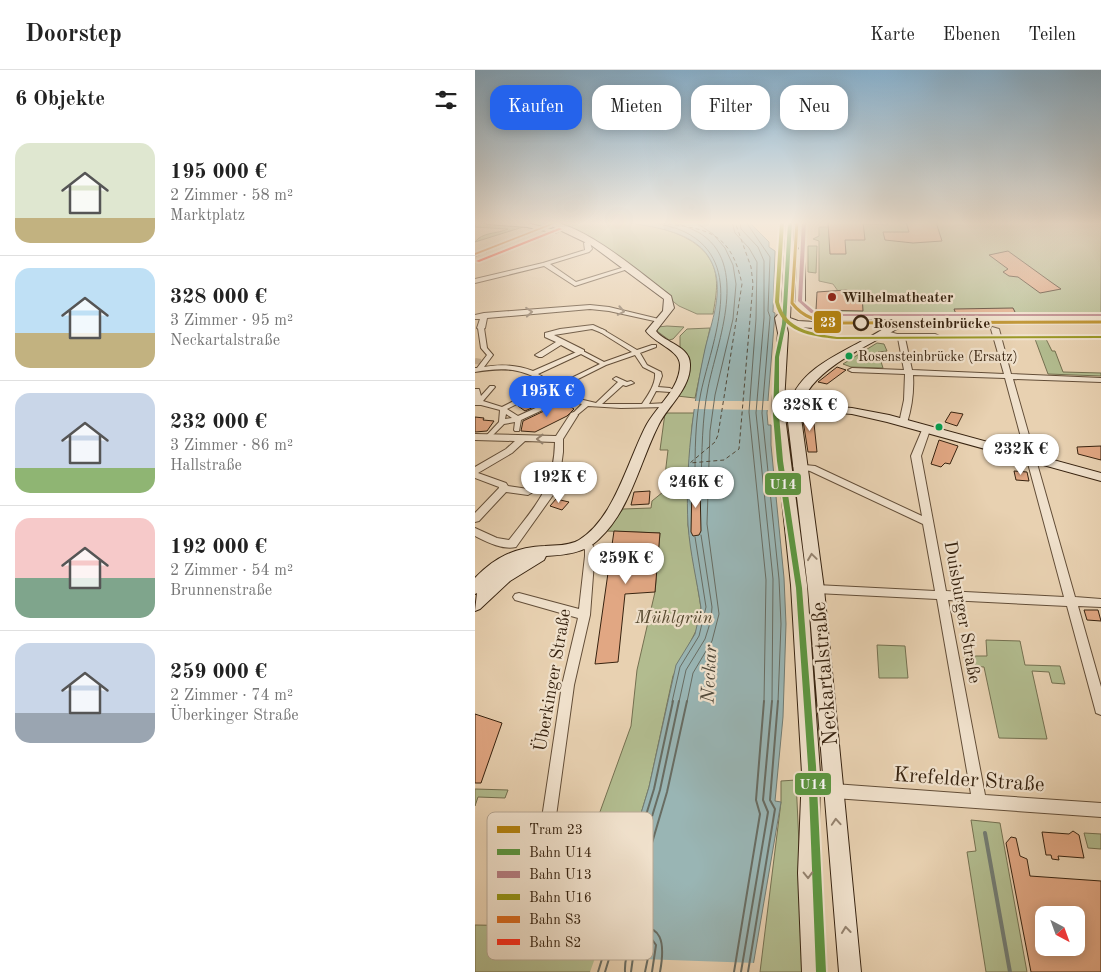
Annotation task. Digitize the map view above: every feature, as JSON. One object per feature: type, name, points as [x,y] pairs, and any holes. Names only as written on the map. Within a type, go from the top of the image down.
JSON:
[{"type":"main road","points":[[475,605],[481,583],[519,553],[548,552],[574,548],[585,543],[600,528],[611,514],[653,424],[667,406],[679,384],[685,362],[679,353],[651,333],[652,328],[669,311],[670,304],[668,298],[623,264]]},
{"type":"main road","name":"Neckartalstraße","points":[[788,264],[783,333],[785,406],[811,773],[808,873],[813,972]]},
{"type":"main road","points":[[801,264],[800,307],[811,315],[895,319],[899,324]]},
{"type":"main road","points":[[657,290],[661,304],[659,320]]},
{"type":"main road","points":[[879,318],[888,316],[911,318]]},
{"type":"main road","points":[[785,406],[809,380],[835,362],[899,324],[904,318],[1101,318]]},
{"type":"main road","points":[[784,319],[794,324],[808,325],[899,324]]},
{"type":"main road","points":[[785,406],[853,412],[903,423],[1101,477]]},
{"type":"main road","name":"Neckartalstraße","points":[[785,406],[793,431],[816,589],[851,972]]},
{"type":"street","points":[[475,281],[545,264]]},
{"type":"street","points":[[545,264],[575,284]]},
{"type":"street","points":[[575,284],[629,268]]},
{"type":"street","points":[[574,292],[575,284]]},
{"type":"street","points":[[593,327],[593,312],[598,308]]},
{"type":"street","points":[[475,317],[598,308],[659,320]]},
{"type":"street","points":[[477,369],[490,355],[484,348],[481,328],[484,315]]},
{"type":"street","points":[[604,364],[548,335],[560,331],[593,327],[637,353],[645,366],[657,372],[659,376],[645,405]]},
{"type":"street","points":[[995,329],[1101,709]]},
{"type":"street","points":[[886,332],[901,336],[935,336]]},
{"type":"street","points":[[901,336],[910,372],[909,407],[903,423]]},
{"type":"street","points":[[539,355],[561,342]]},
{"type":"street","points":[[503,409],[604,364],[654,346]]},
{"type":"street","points":[[534,373],[581,352]]},
{"type":"street","points":[[491,366],[504,358]]},
{"type":"street","points":[[477,369],[491,366],[521,367],[534,373],[567,396],[587,403],[667,406]]},
{"type":"street","points":[[852,370],[1101,380]]},
{"type":"street","points":[[599,404],[619,382],[631,382]]},
{"type":"street","points":[[476,403],[492,387]]},
{"type":"street","points":[[654,389],[670,390]]},
{"type":"street","points":[[476,403],[477,390]]},
{"type":"street","points":[[502,422],[518,419],[567,396]]},
{"type":"street","points":[[476,403],[503,409],[518,419]]},
{"type":"street","points":[[475,532],[519,553],[554,482],[559,452],[559,439],[574,415],[587,403]]},
{"type":"street","points":[[488,438],[502,422],[503,409]]},
{"type":"street","points":[[517,430],[518,419]]},
{"type":"street","name":"Duisburger Straße","points":[[926,430],[916,456],[979,801]]},
{"type":"street","points":[[475,436],[488,438],[559,439]]},
{"type":"street","points":[[475,473],[509,451],[522,439]]},
{"type":"street","points":[[798,466],[805,466],[929,523]]},
{"type":"street","points":[[475,473],[503,485],[504,489]]},
{"type":"street","points":[[504,489],[528,492]]},
{"type":"street","points":[[475,519],[504,489]]},
{"type":"street","name":"Überkinger Straße","points":[[551,812],[568,685],[583,615],[590,556],[590,549],[585,543]]},
{"type":"street","points":[[816,589],[1101,603]]},
{"type":"street","points":[[519,596],[583,615]]},
{"type":"street","name":"Krefelder Straße","points":[[834,791],[1101,810]]},
{"type":"green space","points":[[624,264],[713,264],[717,287],[713,314],[697,314],[679,306]]},
{"type":"green space","points":[[808,264],[816,264],[816,273],[808,272]]},
{"type":"green space","points":[[819,264],[1101,264],[1101,315],[957,317],[926,314],[815,313],[830,310],[838,291],[833,284],[819,281]]},
{"type":"green space","points":[[658,327],[684,327],[673,339],[669,340],[657,331]]},
{"type":"green space","points":[[710,328],[695,398],[677,396],[686,355],[680,348],[680,336],[687,329]]},
{"type":"green space","points":[[1035,339],[1046,339],[1052,351],[1055,351],[1063,372],[1101,373],[1101,376],[1048,374]]},
{"type":"green space","points":[[877,343],[884,344],[887,351],[878,352],[883,368],[851,367],[843,364]]},
{"type":"green space","name":"Mühlgrün","points":[[665,413],[694,413],[688,525],[701,608],[698,627],[673,676],[649,787],[641,812],[600,812],[631,726],[637,670],[655,592],[660,533],[607,531],[623,509],[651,508],[652,501],[663,492],[668,450],[660,450]]},
{"type":"green space","points":[[986,640],[1020,641],[1025,665],[1060,666],[1065,684],[1052,683],[1049,672],[1032,671],[1047,739],[999,738],[984,667],[966,666],[964,656],[987,656]]},
{"type":"green space","points":[[877,645],[905,646],[908,678],[879,678]]},
{"type":"green space","points":[[796,780],[805,972],[760,972],[781,802],[781,781]]},
{"type":"green space","points":[[475,789],[508,790],[505,798],[478,797],[475,806]]},
{"type":"green space","points":[[971,820],[1000,823],[1027,972],[986,972],[967,852],[976,851]]},
{"type":"green space","points":[[1084,833],[1101,834],[1101,849],[1088,848]]},
{"type":"green space","name":"Mühlgrün","points":[[475,925],[487,925],[487,960],[597,960],[593,972],[475,972]]},
{"type":"water","name":"Neckar","points":[[712,264],[775,264],[773,312],[775,313],[767,413],[768,425],[771,425],[771,445],[784,578],[786,624],[783,717],[775,801],[781,802],[752,972],[641,968],[643,960],[653,960],[653,812],[641,812],[649,787],[676,665],[695,634],[701,608],[689,535],[687,503],[691,436],[705,349],[716,306],[716,273]]},
{"type":"water","points":[[597,960],[637,960],[636,970],[593,972]]},
{"type":"pier","points":[[693,401],[770,401],[770,410],[692,409]]},
{"type":"pier","points":[[594,960],[640,960],[638,969],[641,960],[756,963],[755,972],[590,972]]},
{"type":"building","points":[[1001,264],[1026,264],[1061,289],[1040,293],[1018,277],[1009,276],[1003,272],[1008,269]]},
{"type":"building","points":[[846,290],[862,294],[863,311],[816,310],[817,292]]},
{"type":"building","points":[[1013,308],[1016,314],[956,314],[954,309]]},
{"type":"building","points":[[837,367],[846,370],[827,384],[818,382]]},
{"type":"building","points":[[542,394],[551,399],[525,411],[518,406]]},
{"type":"building","points":[[563,402],[574,409],[567,416],[535,432],[521,431],[523,421]]},
{"type":"building","points":[[951,412],[963,414],[957,426],[945,422]]},
{"type":"building","points":[[802,414],[813,414],[817,452],[808,452]]},
{"type":"building","points":[[475,417],[494,421],[487,431],[475,432]]},
{"type":"building","points":[[939,440],[958,446],[950,464],[945,463],[941,467],[931,464]]},
{"type":"building","points":[[1101,446],[1101,460],[1078,454],[1077,447]]},
{"type":"building","points":[[1014,471],[1027,472],[1029,481],[1016,480]]},
{"type":"building","points":[[698,477],[700,485],[701,531],[699,535],[693,536],[691,532],[692,486]]},
{"type":"building","points":[[650,491],[649,504],[631,505],[634,492]]},
{"type":"building","points":[[556,499],[569,502],[562,510],[550,506]]},
{"type":"building","points":[[614,531],[660,533],[655,592],[625,594],[618,662],[595,664]]},
{"type":"building","points":[[1084,610],[1098,610],[1101,621],[1087,620]]},
{"type":"building","points":[[475,714],[502,723],[481,783],[475,783]]},
{"type":"building","points":[[1073,831],[1079,835],[1084,858],[1058,856],[1059,860],[1052,859],[1051,855],[1046,855],[1042,832],[1069,834]]},
{"type":"building","points":[[1011,837],[1016,838],[1020,856],[1027,859],[1030,876],[1101,881],[1101,972],[1031,972],[1006,843]]},
{"type":"waterway","points":[[985,833],[1010,972]]},
{"type":"ferry route","points":[[736,264],[742,284],[718,435],[715,442],[690,463],[724,460],[739,449],[753,284],[750,264]]},
{"type":"tunnel","points":[[475,361],[482,362]]},
{"type":"tram line","name":"23","points":[[794,264],[792,303],[801,313],[811,319],[824,322],[1101,322]]},
{"type":"rail line","name":"U16","points":[[779,264],[777,302],[779,310],[789,323],[799,330],[814,335],[837,338],[1101,337]]},
{"type":"rail line","name":"U14","points":[[788,264],[784,324],[777,357],[776,415],[780,461],[799,588],[812,766],[821,972]]},
{"type":"rail line","name":"U13","points":[[802,264],[800,301],[813,312],[837,315],[1101,315]]},
{"type":"place","name":"Wilhelmatheater","points":[[832,297]]},
{"type":"place","name":"Rosensteinbrücke","points":[[861,323]]},
{"type":"place","name":"Rosensteinbrücke (Ersatz)","points":[[849,356]]}]
